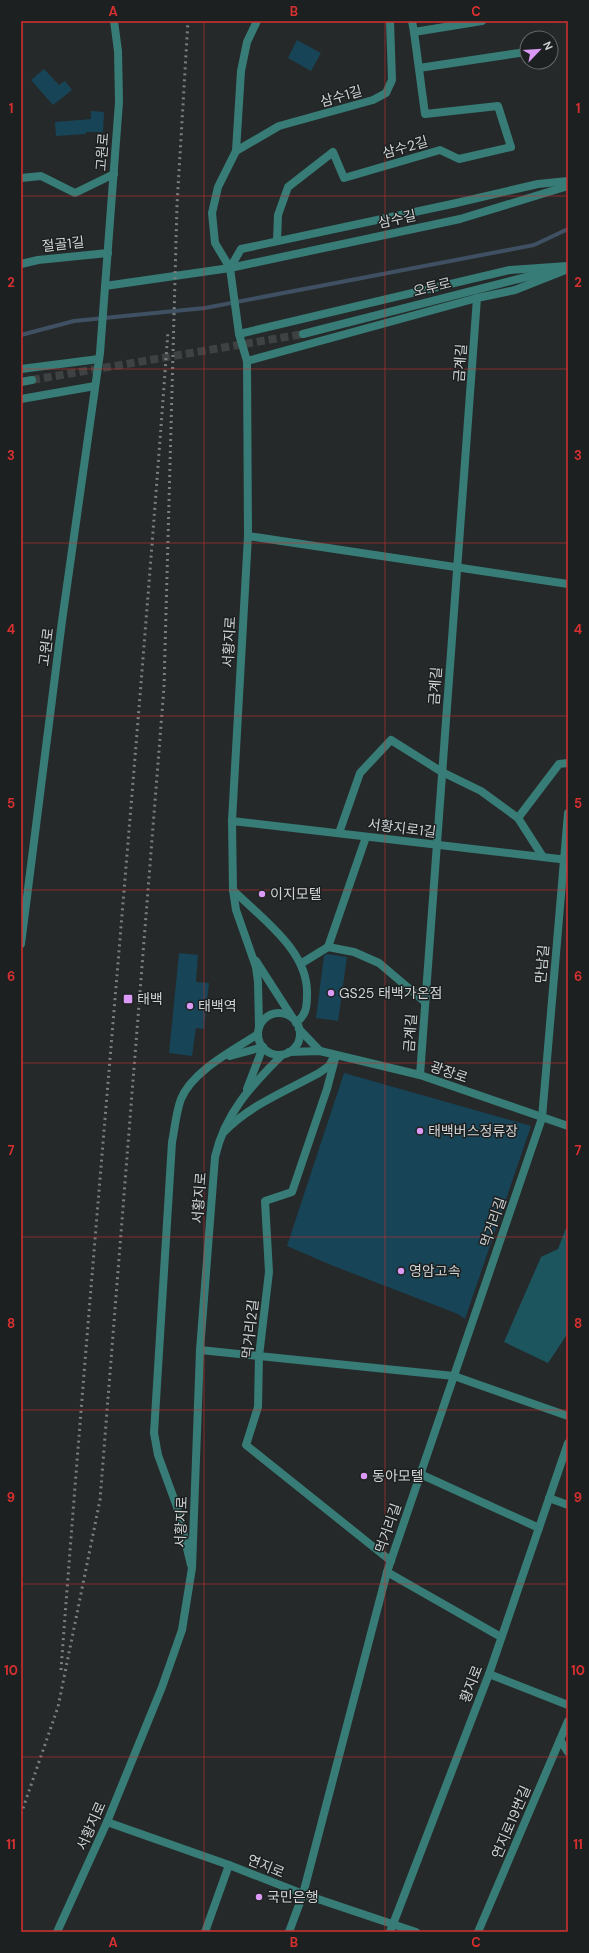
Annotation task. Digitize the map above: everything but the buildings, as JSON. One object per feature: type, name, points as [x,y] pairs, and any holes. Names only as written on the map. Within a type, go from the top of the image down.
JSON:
[{"type":"street","name":"고원로","points":[[21,944],[62,621],[99,356],[119,102],[118,51],[114,21]]},
{"type":"street","points":[[257,21],[247,42],[241,71],[236,151],[218,187],[212,214],[215,243],[230,268],[241,249],[538,184],[568,181]]},
{"type":"street","name":"삼수1길","points":[[236,151],[279,126],[373,100],[386,93],[392,80],[390,21]]},
{"type":"street","name":"삼수2길","points":[[277,241],[278,215],[288,188],[333,152],[344,178],[440,150],[459,159],[511,147],[498,106],[425,114],[412,21]]},
{"type":"street","points":[[414,32],[482,21]]},
{"type":"street","points":[[419,68],[519,53]]},
{"type":"street","points":[[21,178],[41,176],[74,193],[114,174]]},
{"type":"street","name":"삼수길","points":[[105,286],[230,268],[460,219],[568,186]]},
{"type":"street","name":"절골1길","points":[[21,264],[38,260],[108,253]]},
{"type":"street","points":[[247,361],[477,298],[515,290],[568,267]]},
{"type":"street","points":[[239,334],[510,270],[568,267]]},
{"type":"street","name":"오투로","points":[[303,334],[568,267]]},
{"type":"street","name":"서황지로","points":[[230,268],[239,334],[247,361],[248,536],[232,821],[233,890],[236,910],[250,950]]},
{"type":"street","name":"금계길","points":[[420,1075],[477,298]]},
{"type":"street","points":[[21,369],[99,356]]},
{"type":"street","points":[[21,382],[32,380]]},
{"type":"street","points":[[21,399],[95,386]]},
{"type":"street","points":[[248,536],[458,566],[568,584]]},
{"type":"street","points":[[339,833],[360,773],[391,740],[442,772],[481,791],[518,818],[543,857]]},
{"type":"street","points":[[518,818],[559,764],[568,763]]},
{"type":"street","name":"만남길","points":[[542,1118],[566,860],[568,813]]},
{"type":"street","name":"서황지로1길","points":[[232,821],[566,860]]},
{"type":"street","points":[[302,963],[328,947],[366,836]]},
{"type":"street","points":[[233,890],[290,945],[302,963],[308,982],[307,1008],[296,1023]]},
{"type":"street","points":[[328,947],[354,952],[379,963],[425,1002]]},
{"type":"street","points":[[244,1096],[285,1053],[298,1042],[296,1023],[250,950]]},
{"type":"street","points":[[244,1096],[253,1077],[263,1047],[258,1030],[258,982],[250,950]]},
{"type":"street","points":[[192,1568],[177,1507],[158,1455],[154,1433],[172,1142],[181,1100],[188,1086],[200,1073],[258,1030],[268,1016],[274,1013],[287,1014],[320,1051]]},
{"type":"street","points":[[218,1061],[263,1047],[275,1054],[285,1053]]},
{"type":"street","name":"광장로","points":[[285,1053],[320,1051],[420,1075],[568,1126]]},
{"type":"street","points":[[220,1137],[233,1122],[245,1113],[329,1066],[336,1055]]},
{"type":"street","name":"먹거리2길","points":[[336,1055],[292,1192],[265,1201],[269,1272],[259,1356],[258,1408],[246,1445],[390,1561]]},
{"type":"street","name":"서황지로","points":[[57,1932],[107,1822],[162,1687],[182,1630],[192,1568],[200,1350],[215,1157],[220,1137],[230,1116],[244,1096]]},
{"type":"street","name":"먹거리길","points":[[290,1932],[303,1894],[390,1561],[542,1118]]},
{"type":"street","points":[[200,1350],[454,1376],[568,1416]]},
{"type":"street","name":"황지로","points":[[390,1932],[489,1674],[568,1443]]},
{"type":"street","points":[[420,1474],[539,1528]]},
{"type":"street","points":[[549,1498],[568,1505]]},
{"type":"street","points":[[387,1572],[501,1637]]},
{"type":"street","points":[[489,1674],[568,1705]]},
{"type":"street","name":"연지로19번길","points":[[478,1932],[568,1722]]},
{"type":"street","points":[[560,1740],[568,1752]]},
{"type":"street","name":"연지로","points":[[107,1822],[229,1865],[303,1894],[416,1932]]},
{"type":"street","points":[[205,1932],[229,1865]]},
{"type":"shaded area","points":[[566,1228],[568,1230],[568,1333],[548,1363],[504,1342],[541,1257],[558,1249]]},
{"type":"waterway","points":[[21,335],[74,321],[205,308],[534,245],[568,229]]},
{"type":"tunnel","points":[[32,380],[303,334]]},
{"type":"railway","points":[[21,1814],[58,1707],[100,1500],[164,687],[177,205],[188,21]]},
{"type":"railway","points":[[61,1670],[156,498],[168,331]]},
{"type":"place","name":"이지모텔","points":[[262,894]]},
{"type":"place","name":"GS25 태백가온점","points":[[331,993]]},
{"type":"place","name":"태백","points":[[128,999]]},
{"type":"place","name":"태백역","points":[[190,1006]]},
{"type":"place","name":"태백버스정류장","points":[[420,1131]]},
{"type":"place","name":"영암고속","points":[[401,1271]]},
{"type":"place","name":"동아모텔","points":[[364,1476]]},
{"type":"place","name":"국민은행","points":[[259,1897]]}]
